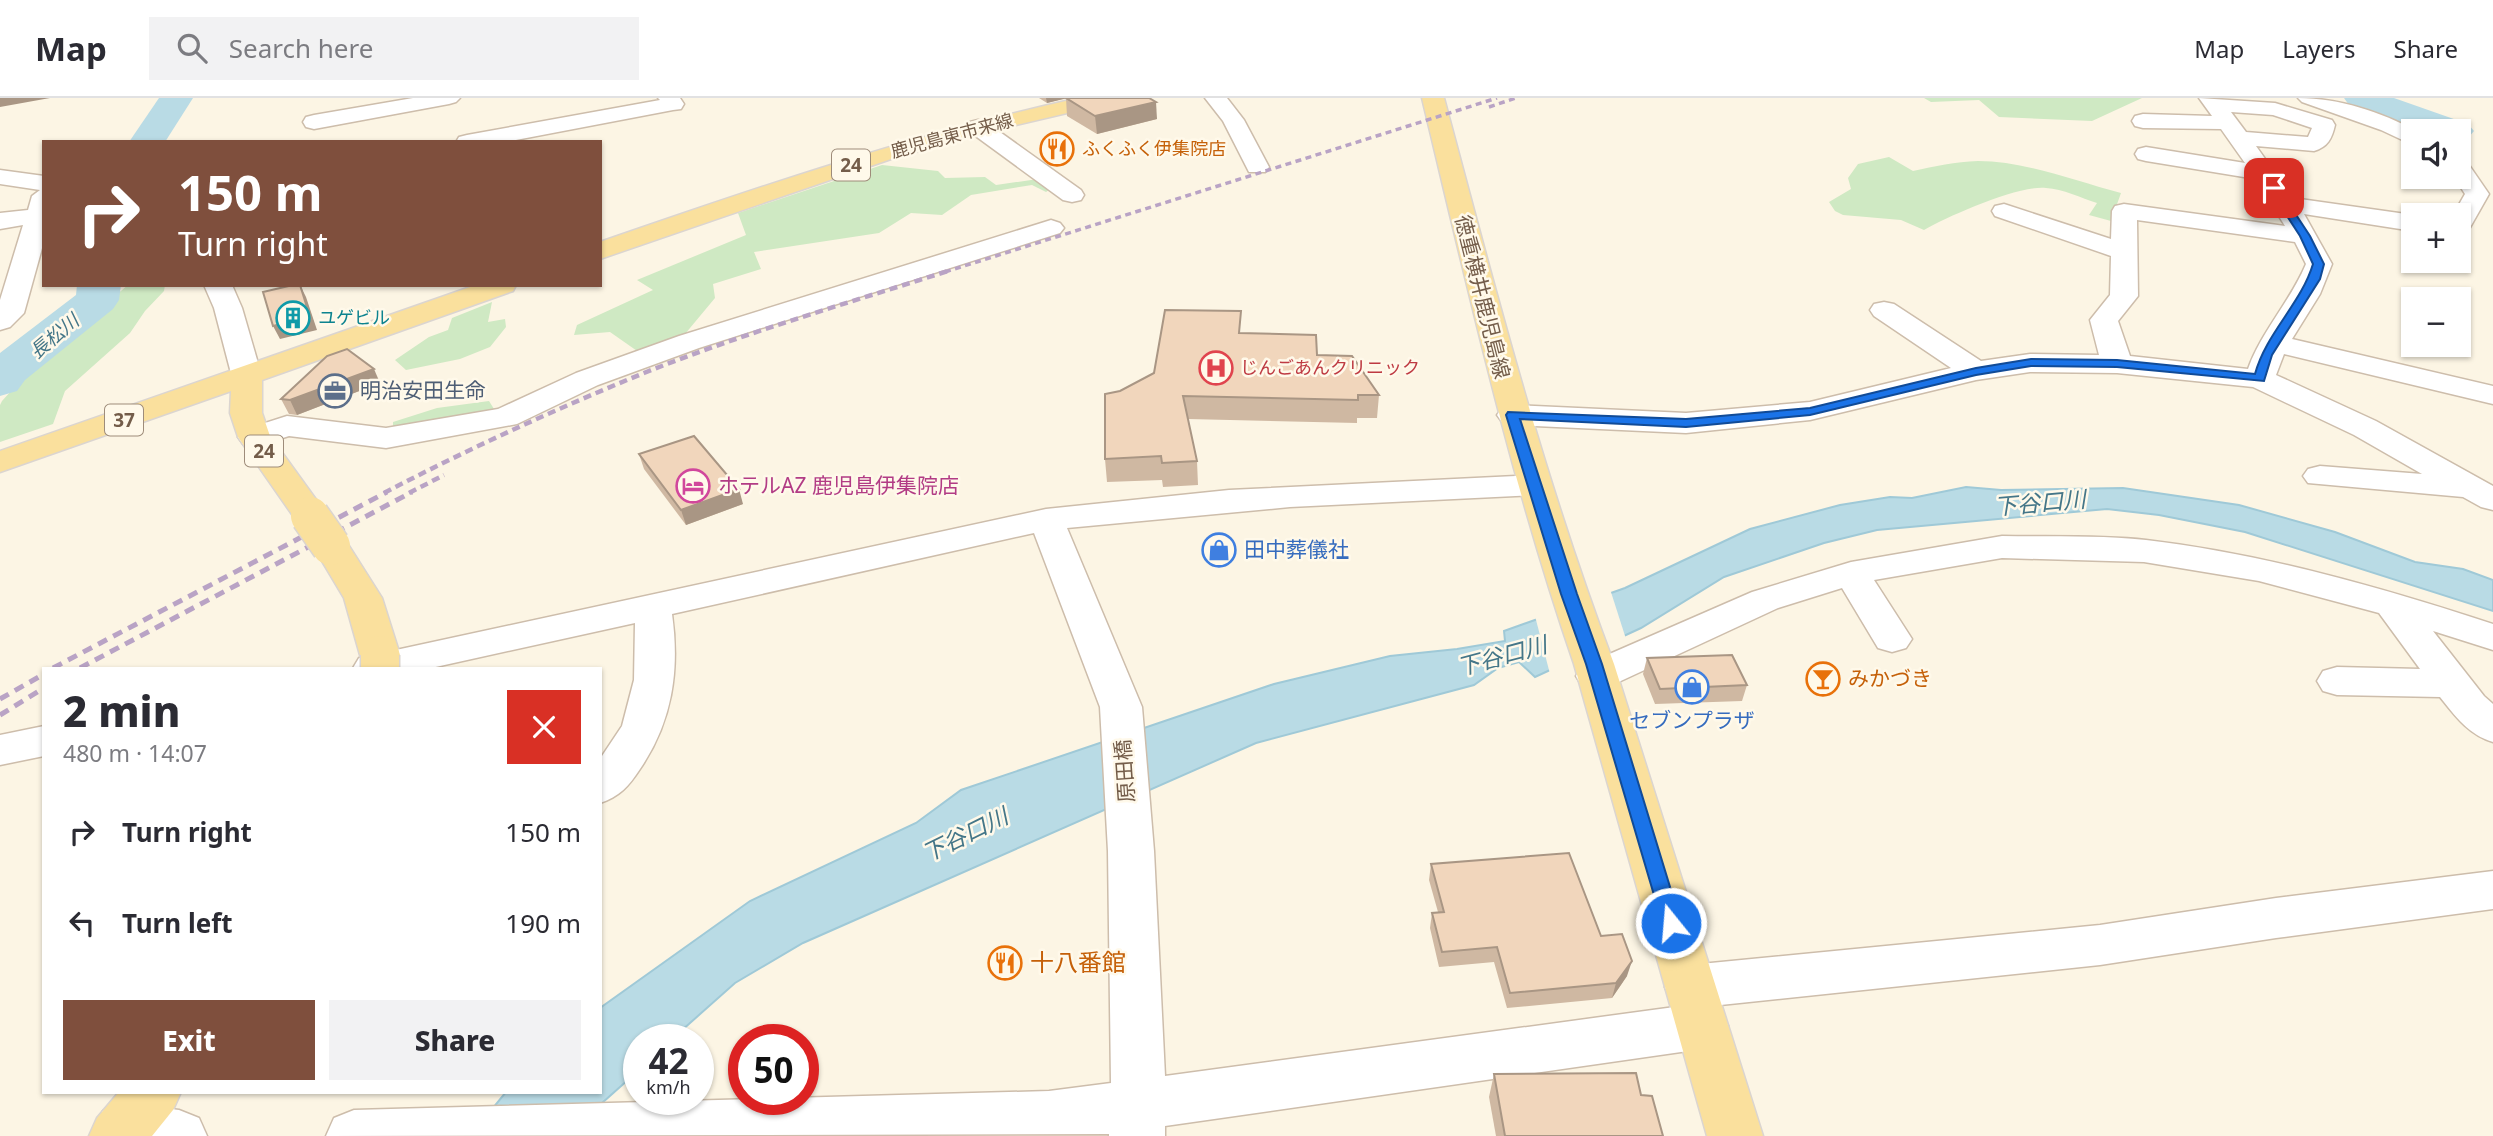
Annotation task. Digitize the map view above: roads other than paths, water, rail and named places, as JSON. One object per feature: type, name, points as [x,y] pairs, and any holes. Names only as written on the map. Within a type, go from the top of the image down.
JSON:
[{"type":"main road","name":"鹿児島東市来線","points":[[602,250],[830,171],[978,127],[1107,98]]},
{"type":"main road","name":"徳重横井鹿児島線","points":[[1433,98],[1513,415],[1595,670],[1735,1136]]},
{"type":"main road","points":[[247,377],[497,287]]},
{"type":"main road","name":"24","points":[[247,377],[247,413],[254,437],[359,587],[372,616],[378,664]]},
{"type":"main road","name":"37","points":[[0,462],[247,377]]},
{"type":"street","points":[[341,98],[306,129],[449,98]]},
{"type":"street","points":[[478,140],[673,104],[669,98]]},
{"type":"street","points":[[1216,98],[1233,120],[1257,167]]},
{"type":"street","points":[[2309,98],[2401,132]]},
{"type":"street","points":[[2143,121],[2222,116],[2305,236],[2319,264],[2314,279],[2266,355],[2260,379]]},
{"type":"street","points":[[978,127],[1072,195]]},
{"type":"street","points":[[2146,154],[2263,173]]},
{"type":"street","points":[[0,177],[42,183]]},
{"type":"street","points":[[2471,185],[2477,194],[2471,205]]},
{"type":"street","points":[[2284,204],[2401,221]]},
{"type":"street","points":[[0,221],[41,209]]},
{"type":"street","points":[[3,316],[41,209]]},
{"type":"street","points":[[2004,211],[2124,252]]},
{"type":"street","points":[[2117,364],[2104,320],[2124,296],[2124,211],[2305,236]]},
{"type":"street","points":[[254,437],[287,426],[386,438],[506,417],[587,379],[689,342],[1051,228]]},
{"type":"street","points":[[219,287],[228,308],[247,377]]},
{"type":"street","points":[[1884,310],[1976,371]]},
{"type":"street","points":[[2273,343],[2493,395]]},
{"type":"street","points":[[1513,415],[1686,423],[1810,411],[1976,371],[2031,363],[2117,364],[2260,379],[2365,428],[2483,494]]},
{"type":"street","points":[[2320,476],[2483,494]]},
{"type":"street","points":[[378,664],[1046,520],[1156,505],[1534,485]]},
{"type":"street","name":"原田橋","points":[[1046,520],[1121,707],[1129,824],[1138,1120]]},
{"type":"street","points":[[1595,670],[1766,600],[1851,573],[2003,547],[2144,551],[2260,570],[2392,604],[2493,636]]},
{"type":"street","points":[[1851,573],[1892,639]]},
{"type":"street","points":[[2392,604],[2469,706],[2493,727]]},
{"type":"street","points":[[602,785],[626,761],[645,726],[657,658],[652,606]]},
{"type":"street","points":[[2337,681],[2451,683]]},
{"type":"street","points":[[0,750],[42,741]]},
{"type":"street","points":[[354,1136],[1049,1117],[1138,1120],[1696,1006],[2276,918],[2493,890]]},
{"type":"street","points":[[132,1119],[179,1136]]},
{"type":"water","points":[[1966,487],[2001,490],[2123,488],[2239,505],[2335,532],[2415,562],[2463,569],[2493,580],[2493,611],[2245,532],[2159,515],[2107,509],[1877,530],[1824,543],[1724,577],[1641,628],[1535,677],[1519,662],[1498,668],[1474,685],[1256,743],[803,943],[735,983],[689,1024],[623,1024],[623,1084],[565,1136],[470,1136],[504,1094],[602,1094],[602,1007],[750,901],[916,823],[961,790],[1274,684],[1390,656],[1505,641],[1504,631],[1625,588],[1750,529],[1840,505],[1890,497],[1912,498]]},
{"type":"waterway","name":"長松川","points":[[148,140],[176,98]]},
{"type":"waterway","name":"下谷口川","points":[[2361,98],[2421,119]]},
{"type":"waterway","name":"長松川","points":[[0,381],[8,370],[97,300],[99,287]]},
{"type":"railway","points":[[945,272],[1497,98]]},
{"type":"railway","points":[[1489,107],[1516,98]]},
{"type":"railway","points":[[384,493],[512,430],[682,358],[951,270]]},
{"type":"railway","points":[[409,493],[444,475]]},
{"type":"railway","points":[[55,667],[387,492]]},
{"type":"railway","points":[[82,667],[412,492]]},
{"type":"railway","points":[[0,699],[42,675]]},
{"type":"railway","points":[[0,715],[42,689]]},
{"type":"place","name":"ふくふく伊集院店","points":[[1057,149]]},
{"type":"place","name":"ユゲビル","points":[[293,318]]},
{"type":"place","name":"じんごあんクリニック","points":[[1216,368]]},
{"type":"place","name":"明治安田生命","points":[[335,391]]},
{"type":"place","name":"ホテルAZ 鹿児島伊集院店","points":[[693,486]]},
{"type":"place","name":"田中葬儀社","points":[[1219,550]]},
{"type":"place","name":"みかづき","points":[[1823,679]]},
{"type":"place","name":"セブンプラザ","points":[[1692,687]]},
{"type":"place","name":"十八番館","points":[[1005,963]]}]
